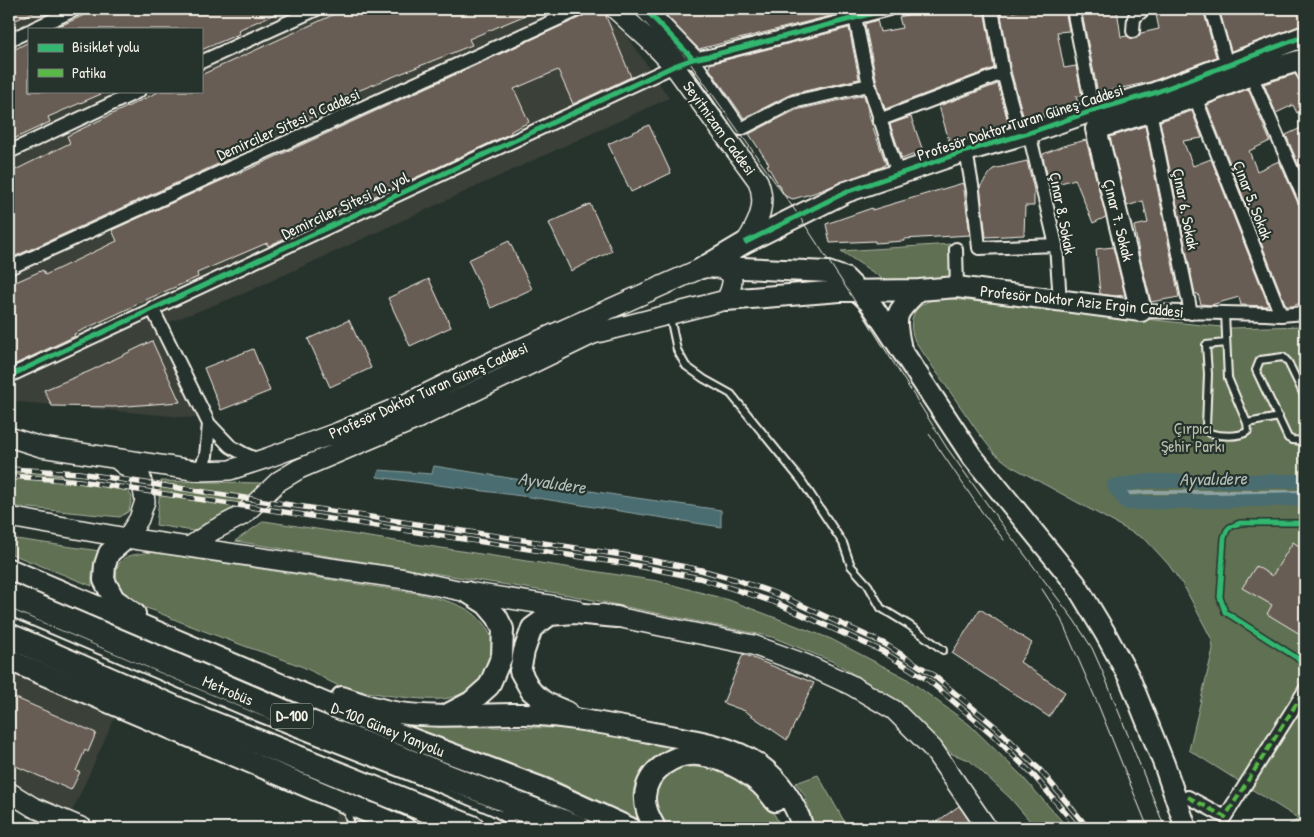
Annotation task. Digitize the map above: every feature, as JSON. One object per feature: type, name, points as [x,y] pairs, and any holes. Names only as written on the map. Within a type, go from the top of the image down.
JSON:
[{"type":"highway","name":"D-100","points":[[9,595],[317,726],[578,828]]},
{"type":"highway","name":"D-100","points":[[9,636],[197,717],[472,828]]},
{"type":"main road","name":"Seyitnizam Caddesi","points":[[615,9],[674,66],[758,181],[761,189],[758,223],[746,242]]},
{"type":"main road","name":"Seyitnizam Caddesi","points":[[645,9],[693,59]]},
{"type":"main road","name":"Profesör Doktor Turan Güneş Caddesi","points":[[1094,120],[1154,93],[1305,36]]},
{"type":"main road","name":"Profesör Doktor Turan Güneş Caddesi","points":[[41,447],[199,471],[230,470],[261,461],[339,432],[401,406],[497,359],[711,267],[746,242],[846,192],[966,150],[1030,133],[1094,120],[1150,112],[1251,75],[1303,66]]},
{"type":"main road","name":"Çınar 7. Sokak","points":[[1094,120],[1141,311]]},
{"type":"main road","points":[[711,267],[828,272],[845,278],[871,304],[971,455],[1075,583],[1106,633],[1129,677],[1164,764],[1186,828]]},
{"type":"main road","points":[[711,267],[731,274],[733,281],[732,289],[726,300]]},
{"type":"main road","name":"Profesör Doktor Aziz Ergin Caddesi","points":[[919,290],[957,287],[1141,311]]},
{"type":"main road","points":[[189,546],[214,530],[243,516],[279,481],[299,469],[417,419],[593,334],[669,313],[726,300],[840,291],[919,290]]},
{"type":"main road","points":[[901,350],[896,324],[899,311],[919,290]]},
{"type":"main road","points":[[9,437],[41,447]]},
{"type":"main road","points":[[9,450],[41,447]]},
{"type":"main road","points":[[115,458],[141,478],[145,502],[127,538],[109,553],[105,565],[104,580],[114,599],[167,637]]},
{"type":"main road","points":[[9,517],[127,538],[405,579],[467,592],[527,600],[617,617],[753,645],[805,664],[851,685],[894,710],[933,749],[987,828]]},
{"type":"main road","name":"D-100 Güney Yanyolu","points":[[9,569],[386,729],[542,788],[630,828]]},
{"type":"main road","points":[[441,717],[465,706],[489,686],[502,656],[504,629],[486,604],[467,592]]},
{"type":"main road","points":[[587,720],[546,703],[531,691],[520,671],[524,651],[532,628],[550,616],[574,613],[617,617]]},
{"type":"main road","points":[[9,660],[405,828]]},
{"type":"main road","points":[[277,683],[305,684],[366,705],[400,713],[441,717],[523,714],[566,717],[706,743],[730,751],[757,764],[782,787],[803,828]]},
{"type":"main road","points":[[655,828],[647,810],[645,797],[647,784],[660,768],[684,756],[698,756],[733,766],[761,785],[782,811],[789,828]]},
{"type":"main road","points":[[9,792],[33,807],[83,828]]},
{"type":"main road","points":[[9,809],[17,806],[33,807]]},
{"type":"street","points":[[35,28],[76,9]]},
{"type":"street","points":[[202,62],[317,9]]},
{"type":"street","name":"Demirciler Sitesi 9 Caddesi","points":[[9,268],[580,9]]},
{"type":"street","name":"Demirciler Sitesi 10. yol","points":[[9,376],[674,66],[693,59],[889,9]]},
{"type":"street","points":[[992,9],[1003,73],[1017,124],[1030,133]]},
{"type":"street","points":[[1073,9],[1094,120]]},
{"type":"street","points":[[1133,31],[1134,18],[1144,9]]},
{"type":"street","points":[[1211,9],[1227,64]]},
{"type":"street","points":[[855,17],[869,85],[898,174]]},
{"type":"street","points":[[9,40],[28,31]]},
{"type":"street","points":[[693,59],[741,129],[793,102],[869,85]]},
{"type":"street","points":[[879,120],[1003,73]]},
{"type":"street","points":[[1251,75],[1305,200]]},
{"type":"street","points":[[9,152],[137,92]]},
{"type":"street","name":"Çınar 5. Sokak","points":[[1195,97],[1281,316]]},
{"type":"street","name":"Çınar 6. Sokak","points":[[1150,112],[1191,313]]},
{"type":"street","name":"Çınar 8. Sokak","points":[[1030,133],[1056,245],[1060,301]]},
{"type":"street","points":[[966,150],[979,248],[1056,245]]},
{"type":"street","points":[[956,249],[957,287]]},
{"type":"street","points":[[152,308],[210,424],[230,446],[261,461]]},
{"type":"street","name":"Profesör Doktor Aziz Ergin Caddesi","points":[[1141,311],[1281,316],[1305,312]]},
{"type":"street","points":[[199,471],[206,456],[210,424]]},
{"type":"street","points":[[1188,797],[1226,817],[1305,690]]},
{"type":"lane","points":[[669,313],[677,350],[686,366],[704,379],[731,394],[801,480],[844,543],[851,566],[868,585],[881,608],[943,650]]},
{"type":"lane","points":[[1225,313],[1228,378],[1247,423],[1248,431],[1244,434],[1215,435],[1209,433],[1206,427],[1208,374],[1206,344],[1226,343]]},
{"type":"lane","points":[[1305,397],[1288,362],[1283,357],[1260,360],[1256,370],[1288,438],[1305,441]]},
{"type":"lane","points":[[1247,423],[1279,417]]},
{"type":"lane","name":"Metrobüs","points":[[9,612],[256,717],[494,812],[521,828]]},
{"type":"lane","points":[[344,802],[352,828]]},
{"type":"lane","name":"Metrobüs","points":[[494,812],[516,816],[532,822]]},
{"type":"shaded area","points":[[9,9],[590,9],[626,34],[669,98],[245,293],[167,323],[215,420],[9,401]]},
{"type":"shaded area","points":[[9,669],[116,715],[71,814],[9,782]]},
{"type":"shaded area","points":[[338,811],[374,828],[331,828]]},
{"type":"green space","points":[[952,244],[952,282],[895,287],[841,251]]},
{"type":"green space","name":"Çırpıcı Şehir Parkı","points":[[942,298],[1231,328],[1305,326],[1305,828],[1283,828],[1299,819],[1189,750],[1213,649],[1212,640],[1185,588],[1168,564],[1146,540],[1011,466],[994,453],[915,341],[912,333],[912,318],[919,307],[925,303]]},
{"type":"green space","points":[[9,468],[125,486],[132,497],[129,511],[120,517],[9,506]]},
{"type":"green space","points":[[161,481],[261,483],[243,505],[193,531],[156,525]]},
{"type":"green space","points":[[264,521],[658,581],[729,600],[831,639],[906,678],[970,725],[1020,774],[1068,828],[1036,828],[1010,798],[969,760],[952,754],[888,696],[834,662],[772,637],[569,595],[235,541]]},
{"type":"green space","points":[[9,538],[100,551],[93,568],[92,586],[9,553]]},
{"type":"green space","points":[[151,552],[416,593],[445,600],[471,612],[485,626],[493,641],[490,661],[481,678],[474,685],[467,691],[449,698],[426,699],[393,696],[337,685],[284,659],[178,621],[133,602],[120,587],[116,576],[118,565],[128,556]]},
{"type":"green space","points":[[409,726],[559,728],[629,736],[674,745],[653,759],[641,772],[637,780],[634,788],[633,802],[637,819],[552,779]]},
{"type":"green space","points":[[699,767],[714,770],[742,782],[765,801],[781,828],[674,828],[659,813],[656,805],[656,793],[660,782],[667,773],[673,769]]},
{"type":"green space","points":[[818,775],[848,828],[814,828],[805,796],[796,783]]},
{"type":"water","points":[[434,466],[721,510],[721,527],[537,498],[377,477],[379,470],[432,474]]},
{"type":"building","points":[[9,9],[41,9],[9,23]]},
{"type":"building","points":[[98,9],[286,9],[238,30],[239,34],[202,50],[202,28],[55,28]]},
{"type":"building","points":[[346,9],[540,9],[469,39],[472,45],[345,96],[348,102],[289,127],[288,124],[226,151],[229,159],[9,259],[9,173],[70,143],[67,136],[158,92],[202,92],[202,75]]},
{"type":"building","points":[[591,9],[603,9],[631,77],[573,104],[558,70],[514,89],[529,122],[511,131],[511,133],[387,191],[325,217],[326,219],[268,246],[267,243],[197,273],[198,277],[134,305],[74,334],[75,336],[9,367],[9,285],[43,270],[45,275],[117,241],[112,230],[583,16]]},
{"type":"building","points":[[660,9],[858,9],[699,49]]},
{"type":"building","points":[[930,9],[984,9],[994,68],[885,109],[877,83],[865,24],[877,20],[880,32],[902,28],[899,17]]},
{"type":"building","points":[[1000,9],[1012,9],[1013,12],[1026,9],[1065,9],[1069,31],[1057,32],[1064,68],[1076,66],[1082,96],[1076,96],[1078,103],[1024,119],[1011,71]]},
{"type":"building","points":[[1081,9],[1117,9],[1121,37],[1127,36],[1133,39],[1137,38],[1141,33],[1159,29],[1155,9],[1203,9],[1216,57],[1150,82],[1098,93]]},
{"type":"building","points":[[1219,9],[1305,9],[1305,24],[1231,51]]},
{"type":"building","points":[[849,28],[859,79],[791,94],[744,118],[709,68],[710,64]]},
{"type":"building","points":[[28,42],[28,92],[106,92],[48,117],[50,122],[9,141],[9,52]]},
{"type":"building","points":[[1295,74],[1305,87],[1305,110],[1297,113],[1293,105],[1276,113],[1264,84]]},
{"type":"building","points":[[998,84],[1009,126],[950,144],[939,106]]},
{"type":"building","points":[[1248,89],[1270,141],[1249,151],[1257,171],[1279,161],[1298,203],[1301,207],[1305,208],[1305,301],[1293,306],[1286,306],[1207,105]]},
{"type":"building","points":[[864,95],[871,122],[886,164],[814,193],[793,199],[785,196],[767,165],[769,164],[749,134],[796,110]]},
{"type":"building","points":[[1192,111],[1202,138],[1183,141],[1193,166],[1211,159],[1268,304],[1267,306],[1241,305],[1239,297],[1211,305],[1201,304],[1198,294],[1195,294],[1160,121]]},
{"type":"building","points":[[911,117],[923,151],[902,159],[890,124]]},
{"type":"building","points":[[649,125],[671,173],[631,192],[608,144]]},
{"type":"building","points":[[1145,126],[1179,297],[1151,302],[1134,226],[1148,223],[1143,201],[1127,206],[1110,137]]},
{"type":"building","points":[[1305,126],[1305,180],[1286,135]]},
{"type":"building","points":[[1086,140],[1106,217],[1093,223],[1075,179],[1050,186],[1043,157],[1043,154],[1063,146]]},
{"type":"building","points":[[1027,161],[1034,190],[1034,206],[1025,206],[1024,235],[986,237],[980,187],[993,169]]},
{"type":"building","points":[[963,183],[970,235],[904,239],[904,241],[875,243],[875,241],[830,243],[826,224],[872,208],[872,210]]},
{"type":"building","points":[[590,204],[612,251],[571,271],[549,223]]},
{"type":"building","points":[[509,241],[532,289],[491,308],[468,260]]},
{"type":"building","points":[[1113,247],[1125,295],[1100,294],[1096,249]]},
{"type":"building","points":[[429,279],[451,327],[410,346],[388,298]]},
{"type":"building","points":[[349,320],[371,368],[330,387],[308,339]]},
{"type":"building","points":[[152,341],[180,402],[114,407],[52,406],[44,390],[90,371]]},
{"type":"building","points":[[253,349],[270,391],[221,410],[204,368]]},
{"type":"building","points":[[1293,542],[1305,550],[1305,637],[1267,614],[1272,605],[1242,588],[1256,566],[1272,576]]},
{"type":"building","points":[[980,609],[1032,643],[1020,662],[1065,692],[1049,717],[952,653]]},
{"type":"building","points":[[743,654],[814,683],[787,740],[745,711],[723,703]]},
{"type":"building","points":[[9,695],[96,733],[88,752],[85,750],[76,771],[80,772],[71,790],[9,763]]},
{"type":"building","points":[[959,806],[974,828],[928,828]]},
{"type":"waterway","points":[[1305,481],[1148,481],[1114,486],[1127,503],[1305,499]]},
{"type":"waterway","name":"Ayvalıdere","points":[[1120,494],[1148,492],[1305,492]]},
{"type":"tram line","points":[[640,9],[652,18],[688,60],[799,216],[947,448],[1074,620],[1092,648],[1165,828]]},
{"type":"tram line","points":[[929,434],[982,512],[1004,540]]},
{"type":"tram line","points":[[1042,589],[1060,617],[1148,828]]},
{"type":"railway","points":[[9,469],[79,473],[629,556],[701,570],[737,580],[777,594],[885,644],[932,674],[997,728],[1041,771],[1088,828]]},
{"type":"railway","points":[[9,476],[79,481],[628,564],[699,578],[774,602],[882,651],[928,680],[992,734],[1035,777],[1078,828]]},
{"type":"marked path","points":[[1188,797],[1225,817],[1305,690]]},
{"type":"cycle path","points":[[645,9],[693,59]]},
{"type":"cycle path","points":[[9,376],[674,66],[693,59],[889,9]]},
{"type":"cycle path","points":[[746,242],[846,192],[966,151],[1154,93],[1305,36]]},
{"type":"cycle path","points":[[1305,523],[1240,523],[1230,527],[1224,538],[1220,597],[1225,612],[1305,663]]}]
